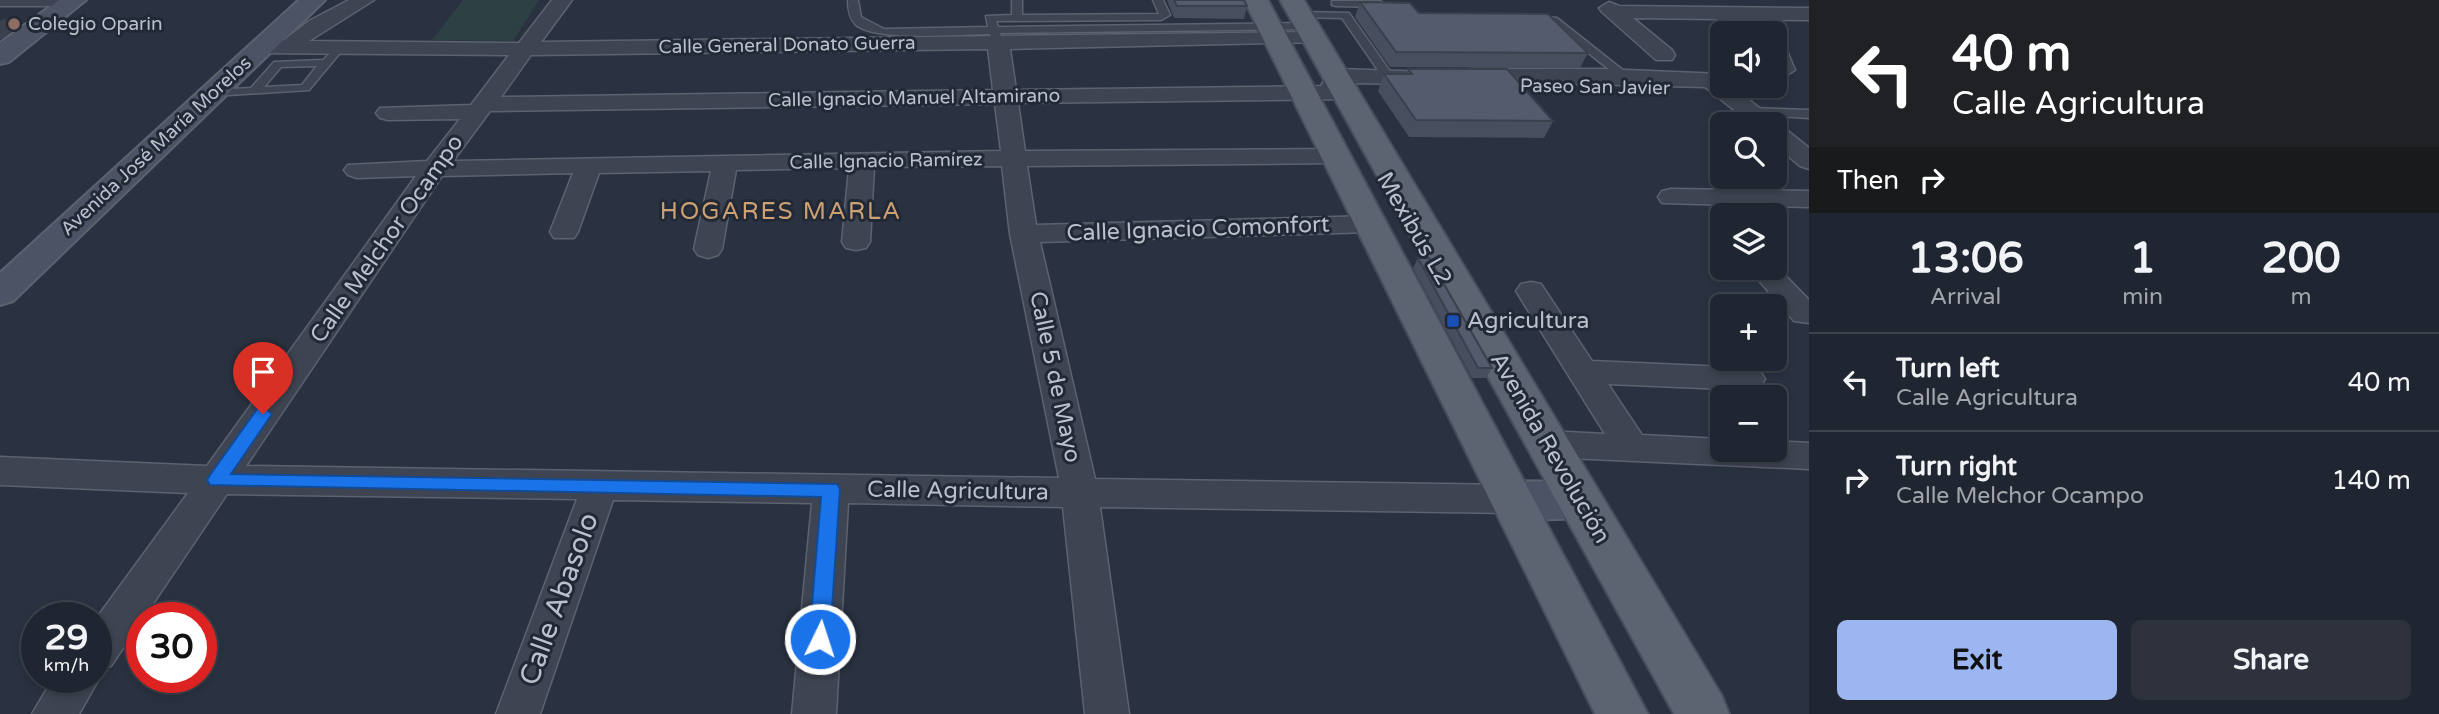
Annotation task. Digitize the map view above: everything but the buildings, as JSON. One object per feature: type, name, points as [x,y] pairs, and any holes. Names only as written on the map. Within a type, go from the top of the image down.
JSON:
[{"type":"main road","points":[[0,56],[74,0]]},
{"type":"main road","name":"Avenida José María Morelos","points":[[0,293],[213,93],[274,47],[313,0]]},
{"type":"main road","name":"Avenida Revolución","points":[[1256,0],[1292,25],[1548,444],[1547,499],[1622,714]]},
{"type":"main road","name":"Avenida Revolución","points":[[1292,25],[1330,88],[1337,156],[1372,224],[1547,499],[1703,714]]},
{"type":"street","points":[[0,0],[65,0]]},
{"type":"street","points":[[274,47],[364,0]]},
{"type":"street","name":"Calle Melchor Ocampo","points":[[112,630],[435,168],[562,0]]},
{"type":"street","points":[[1705,0],[1733,21]]},
{"type":"street","points":[[1804,0],[1809,4]]},
{"type":"street","points":[[1607,6],[1723,13],[1809,14]]},
{"type":"street","points":[[1607,6],[1664,55]]},
{"type":"street","name":"Calle General Donato Guerra","points":[[274,47],[333,55],[519,54],[1002,30],[1292,25]]},
{"type":"street","name":"Calle 5 de Mayo","points":[[1002,30],[1012,159],[1024,234],[1080,493],[1107,714]]},
{"type":"street","points":[[429,58],[519,54]]},
{"type":"street","name":"Paseo San Javier","points":[[1330,88],[1388,77],[1710,84]]},
{"type":"street","name":"Paseo San Javier","points":[[1330,88],[1583,81],[1625,77],[1710,83]]},
{"type":"street","name":"Calle Ignacio Manuel Altamirano","points":[[388,113],[480,108],[1330,88]]},
{"type":"street","points":[[1738,98],[1753,112]]},
{"type":"street","points":[[1787,131],[1809,131]]},
{"type":"street","points":[[1787,142],[1809,161]]},
{"type":"street","name":"Calle Ignacio Ramírez","points":[[357,170],[862,160],[1337,156]]},
{"type":"street","points":[[856,242],[862,160]]},
{"type":"street","points":[[708,249],[725,164]]},
{"type":"street","points":[[564,232],[588,167]]},
{"type":"street","points":[[1710,211],[1685,191],[1809,199]]},
{"type":"street","name":"Calle Ignacio Comonfort","points":[[1024,234],[1372,224]]},
{"type":"street","points":[[1765,280],[1807,300]]},
{"type":"street","points":[[1531,291],[1632,448]]},
{"type":"street","points":[[1584,372],[1749,379]]},
{"type":"street","points":[[1548,444],[1809,456]]},
{"type":"street","name":"Calle Agricultura","points":[[0,471],[216,480],[1547,499]]},
{"type":"street","name":"Calle Abasolo","points":[[518,714],[600,485]]},
{"type":"street","points":[[814,714],[831,489]]},
{"type":"street","points":[[54,714],[68,693]]},
{"type":"lane","points":[[853,0],[852,15],[855,21],[883,32],[1292,25],[1345,15]]},
{"type":"lane","points":[[1002,30],[1017,0]]},
{"type":"lane","points":[[1002,30],[1102,12],[1161,17],[1165,15],[1158,0]]},
{"type":"lane","points":[[1267,0],[1292,25]]},
{"type":"lane","points":[[1335,1],[1390,4]]},
{"type":"lane","points":[[1335,1],[1388,77]]},
{"type":"lane","points":[[1102,12],[1107,29]]},
{"type":"lane","points":[[1527,20],[1553,20],[1625,77]]},
{"type":"lane","points":[[213,93],[304,88],[333,55]]},
{"type":"lane","points":[[254,91],[278,64],[333,55]]},
{"type":"lane","name":"Mexibús L2","points":[[1330,88],[1547,499],[1641,714]]},
{"type":"lane","name":"Mexibús L2","points":[[1330,88],[1547,499],[1688,714]]},
{"type":"lane","points":[[1787,116],[1809,114]]},
{"type":"shaded area","points":[[463,0],[539,0],[513,41],[432,40]]},
{"type":"place","name":"Colegio Oparin","points":[[14,24]]},
{"type":"place","name":"Agricultura","points":[[1453,321]]},
{"type":"district","name":"HOGARES MARLA","points":[[781,211]]},
{"type":"route","points":[[263,414],[216,480],[831,489],[820,639]]}]
